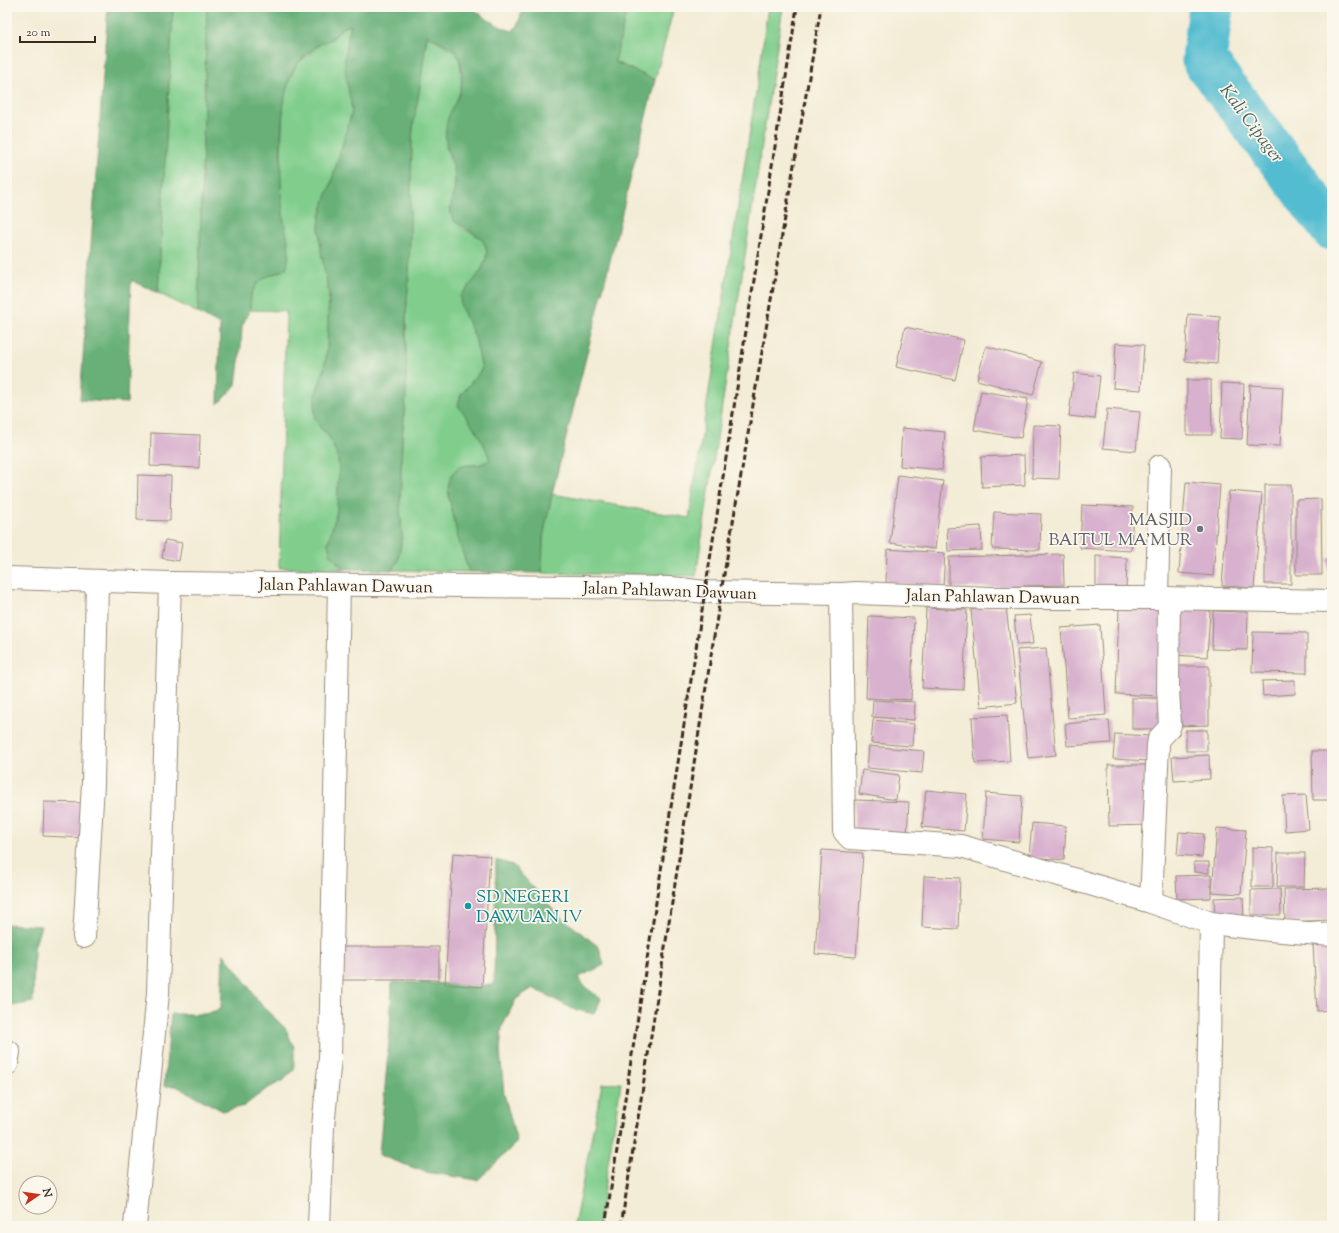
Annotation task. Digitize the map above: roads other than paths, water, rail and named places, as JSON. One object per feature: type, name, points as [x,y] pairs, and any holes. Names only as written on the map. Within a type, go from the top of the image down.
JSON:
[{"type":"street","points":[[1151,902],[1158,745],[1159,739],[1170,725],[1163,598],[1160,466]]},
{"type":"street","name":"Jalan Pahlawan Dawuan","points":[[7,578],[170,583],[672,588],[705,592],[857,593],[990,598],[1163,598],[1332,601]]},
{"type":"street","points":[[84,937],[93,784],[97,581]]},
{"type":"street","points":[[135,1226],[158,993],[170,583]]},
{"type":"street","points":[[318,1226],[323,1126],[330,1058],[339,585]]},
{"type":"street","points":[[841,594],[844,831],[850,838],[961,846],[1151,902],[1211,923],[1332,935]]},
{"type":"street","points":[[1206,1226],[1211,923]]},
{"type":"waterway","name":"Kali Cipager","points":[[1211,7],[1204,60],[1332,228]]},
{"type":"railway","points":[[605,1226],[797,7]]},
{"type":"railway","points":[[621,1226],[721,592],[821,7]]},
{"type":"place","name":"MASJID BAITUL MA'MUR","points":[[1200,529]]},
{"type":"place","name":"SD NEGERI DAWUAN IV","points":[[468,906]]}]
